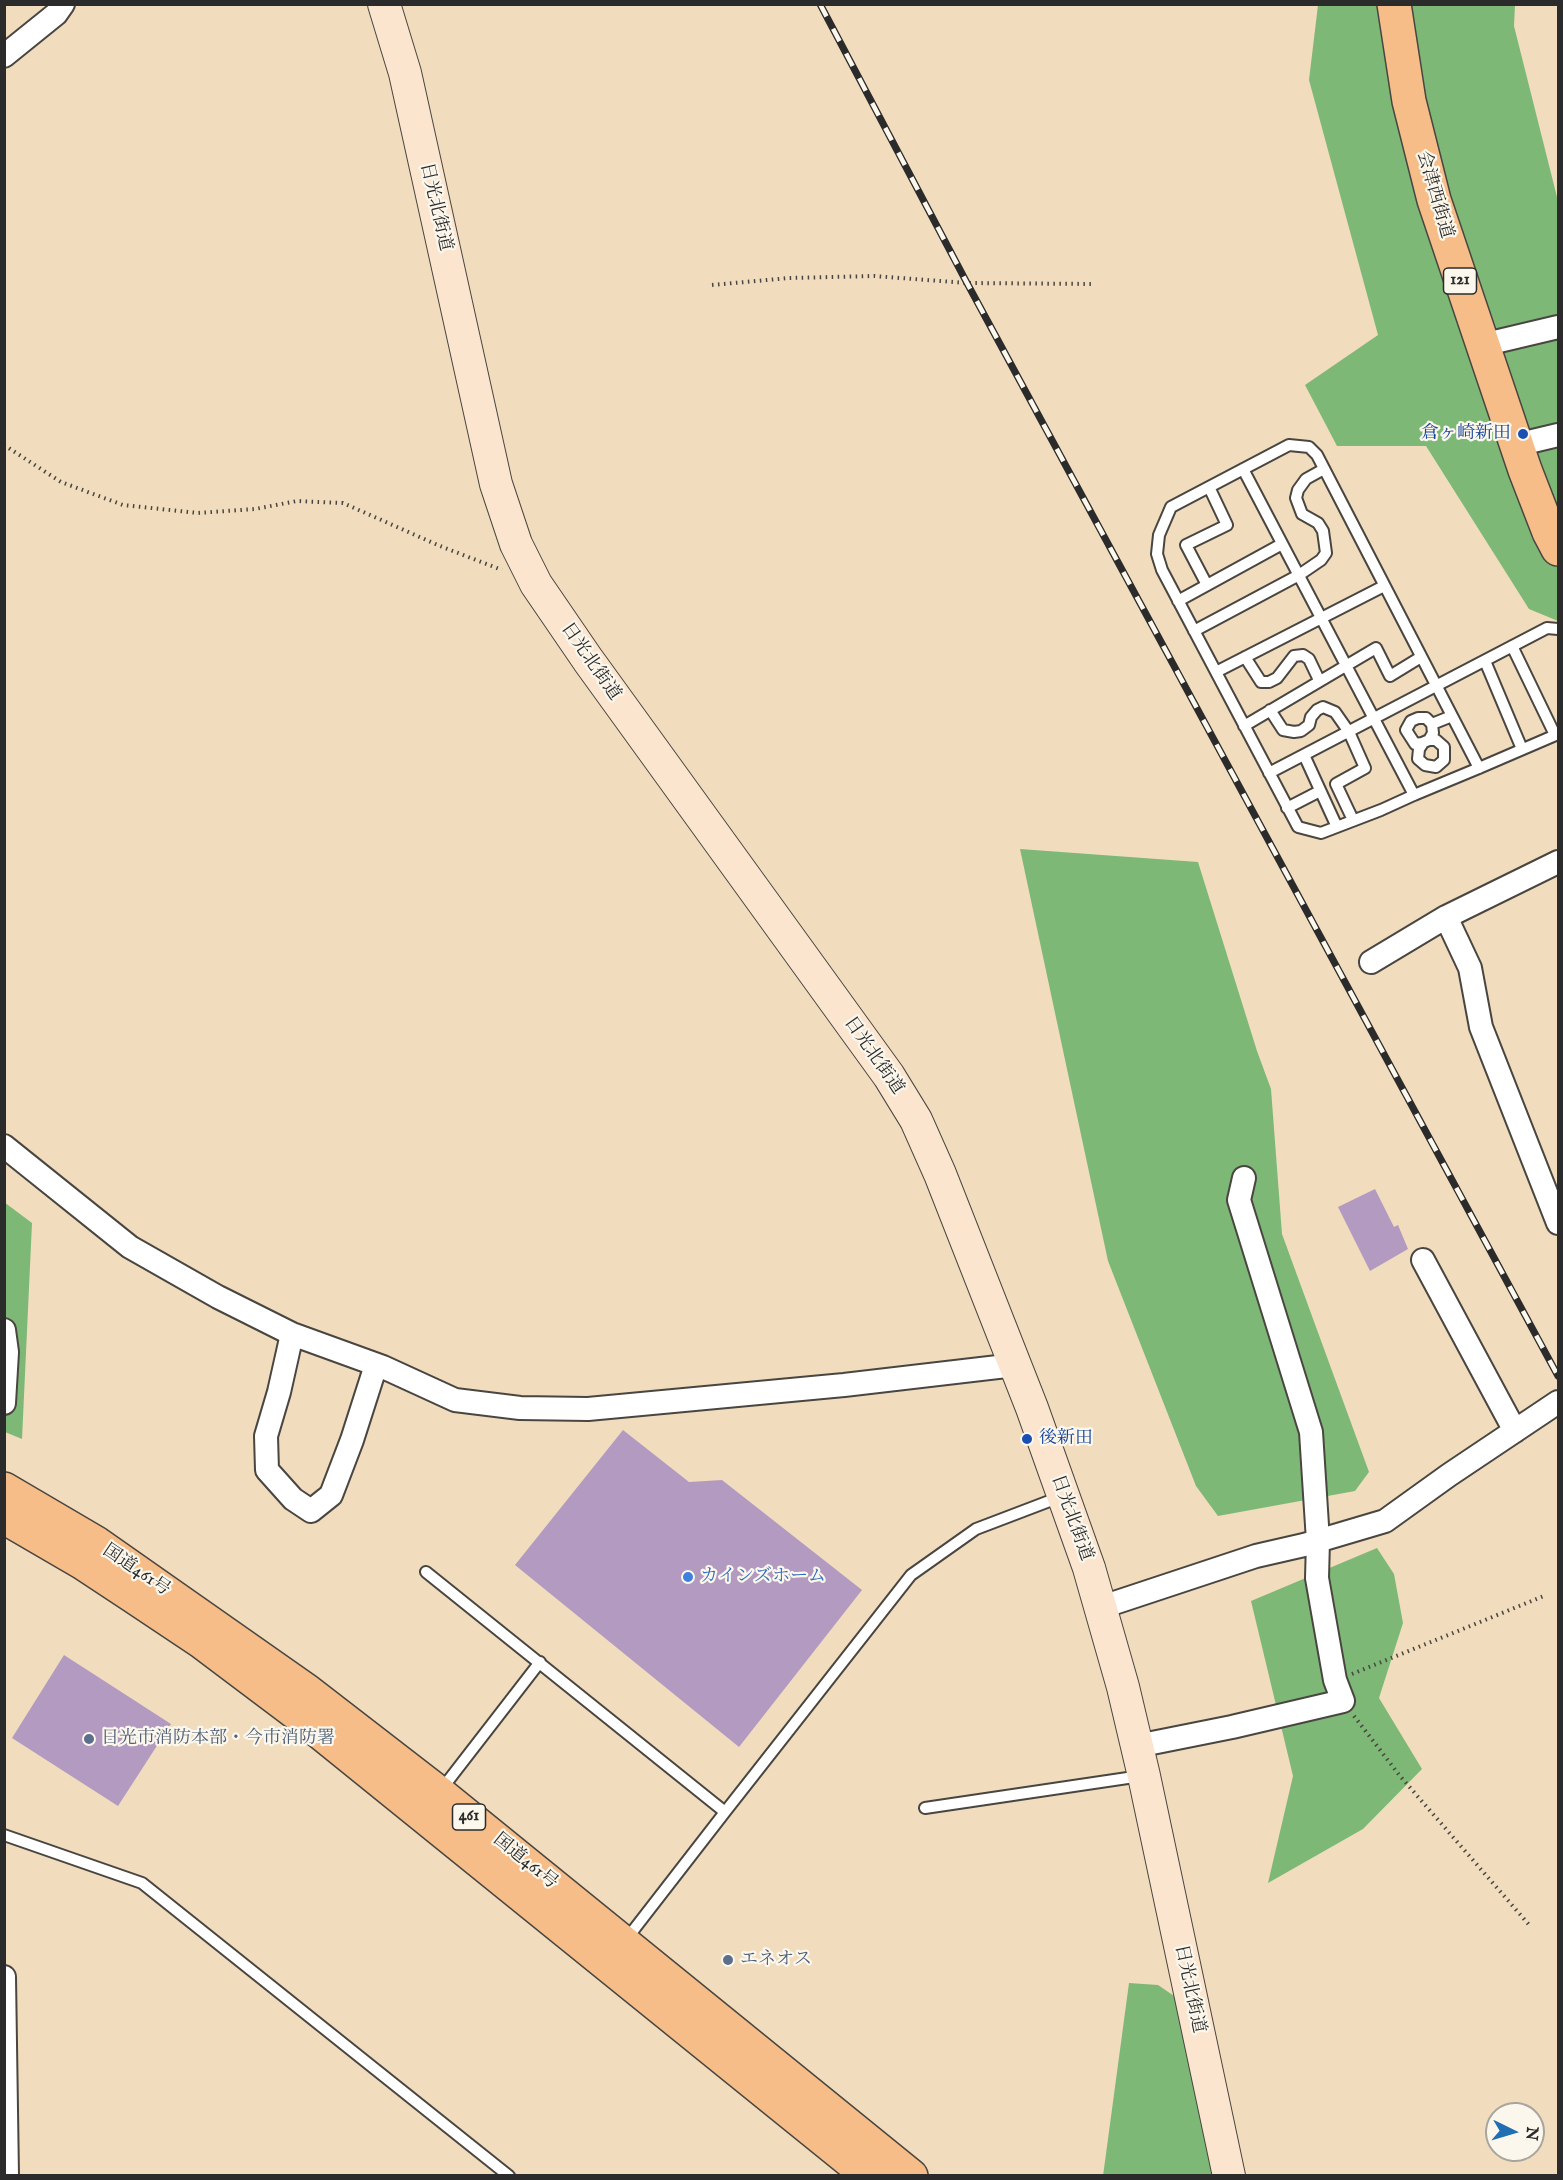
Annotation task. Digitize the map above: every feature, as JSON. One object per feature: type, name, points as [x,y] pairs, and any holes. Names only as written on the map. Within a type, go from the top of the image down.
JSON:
[{"type":"highway","name":"会津西街道","points":[[1394,4],[1409,101],[1421,155],[1445,237],[1516,445],[1558,549]]},
{"type":"highway","name":"国道461号","points":[[4,1489],[96,1544],[308,1690],[439,1793],[911,2175]]},
{"type":"highway","name":"国道461号","points":[[4,1518],[73,1557],[134,1596],[202,1642],[296,1712],[870,2175]]},
{"type":"street","points":[[4,56],[56,14],[63,4]]},
{"type":"street","name":"日光北街道","points":[[384,4],[407,85],[496,484],[516,544],[536,584],[588,660],[889,1076],[916,1120],[940,1174],[1015,1365],[1089,1568],[1122,1687],[1229,2175]]},
{"type":"street","points":[[1482,345],[1558,327]]},
{"type":"street","points":[[1516,445],[1558,435]]},
{"type":"street","points":[[1371,962],[1446,916],[1558,862]]},
{"type":"street","points":[[1446,916],[1470,968],[1481,1027],[1558,1224]]},
{"type":"street","points":[[4,1146],[130,1247],[218,1297],[292,1334],[376,1365],[455,1400],[520,1408],[577,1408],[834,1386],[1015,1365]]},
{"type":"street","points":[[1140,1761],[1339,1690],[1317,1578],[1311,1432],[1239,1200],[1244,1178]]},
{"type":"street","points":[[1423,1260],[1515,1431]]},
{"type":"street","points":[[4,1330],[7,1352],[4,1402]]},
{"type":"street","points":[[292,1334],[266,1436],[267,1470],[293,1499],[310,1511],[331,1495],[352,1440],[376,1365]]},
{"type":"street","points":[[1100,1608],[1256,1556],[1385,1521],[1515,1431],[1557,1407]]},
{"type":"street","points":[[4,1977],[7,2175]]},
{"type":"lane","points":[[1479,768],[1317,455],[1309,447],[1289,445],[1171,507],[1159,535],[1156,554],[1162,570],[1298,827],[1321,833],[1479,768],[1557,734],[1512,646]]},
{"type":"lane","points":[[1243,469],[1414,795]]},
{"type":"lane","points":[[1194,631],[1299,575],[1321,560],[1326,553],[1323,531],[1318,523],[1302,514],[1296,498],[1298,490],[1306,479],[1324,470]]},
{"type":"lane","points":[[1207,585],[1186,545],[1227,525],[1209,487]]},
{"type":"lane","points":[[1178,601],[1282,544]]},
{"type":"lane","points":[[1216,672],[1384,586]]},
{"type":"lane","points":[[1269,773],[1547,628],[1558,629]]},
{"type":"lane","points":[[1244,726],[1376,648],[1390,676],[1421,657]]},
{"type":"lane","points":[[1245,657],[1261,681],[1269,682],[1277,678],[1293,656],[1303,655],[1309,660],[1319,680]]},
{"type":"lane","points":[[1485,661],[1522,749]]},
{"type":"lane","points":[[1270,710],[1283,730],[1294,732],[1301,731],[1309,725],[1311,717],[1323,707],[1335,712],[1348,732],[1365,768],[1336,784],[1353,820]]},
{"type":"lane","points":[[1432,724],[1452,716]]},
{"type":"lane","points":[[1432,724],[1426,718],[1418,718],[1408,724],[1406,730],[1415,744],[1426,741],[1436,740],[1442,743],[1445,753],[1444,760],[1436,767],[1425,765],[1418,754],[1426,741],[1433,733],[1432,724]]},
{"type":"lane","points":[[1304,755],[1337,827]]},
{"type":"lane","points":[[1401,770],[1420,760]]},
{"type":"lane","points":[[1287,808],[1320,791]]},
{"type":"lane","points":[[624,1943],[911,1575],[976,1529],[1064,1496]]},
{"type":"lane","points":[[426,1572],[725,1812]]},
{"type":"lane","points":[[439,1793],[540,1662]]},
{"type":"lane","points":[[925,1808],[1140,1761]]},
{"type":"lane","points":[[4,1835],[142,1883],[509,2175]]},
{"type":"path","points":[[712,285],[789,278],[874,276],[967,284],[1094,284]]},
{"type":"path","points":[[4,445],[61,482],[123,505],[198,513],[255,509],[297,501],[342,503],[440,546],[536,584]]},
{"type":"path","points":[[1531,1928],[1400,1776],[1339,1690],[1408,1652],[1544,1596]]},
{"type":"green space","points":[[1318,5],[1515,5],[1514,26],[1558,201],[1558,621],[1529,609],[1426,446],[1337,446],[1305,385],[1378,335],[1309,80]]},
{"type":"green space","points":[[1020,849],[1198,862],[1271,1089],[1282,1234],[1369,1472],[1355,1491],[1218,1516],[1196,1486],[1108,1261]]},
{"type":"green space","points":[[4,1202],[32,1223],[22,1439],[5,1432]]},
{"type":"green space","points":[[1377,1548],[1394,1574],[1403,1623],[1379,1698],[1422,1769],[1363,1829],[1268,1883],[1293,1776],[1251,1601]]},
{"type":"green space","points":[[1129,1983],[1158,1985],[1189,2006],[1217,2175],[1103,2176]]},
{"type":"building","points":[[1375,1189],[1394,1227],[1398,1225],[1408,1249],[1370,1271],[1338,1207]]},
{"type":"building","name":"カインズホーム","points":[[623,1430],[689,1482],[722,1480],[862,1590],[739,1747],[515,1565]]},
{"type":"building","points":[[64,1655],[171,1724],[118,1806],[12,1738]]},
{"type":"railway","points":[[820,4],[967,283],[1558,1376]]},
{"type":"place","name":"倉ヶ崎新田","points":[[1523,434]]},
{"type":"place","name":"後新田","points":[[1027,1439]]},
{"type":"place","name":"カインズホーム","points":[[688,1577]]},
{"type":"place","name":"日光市消防本部・今市消防署","points":[[89,1739]]},
{"type":"place","name":"エネオス","points":[[728,1960]]}]
